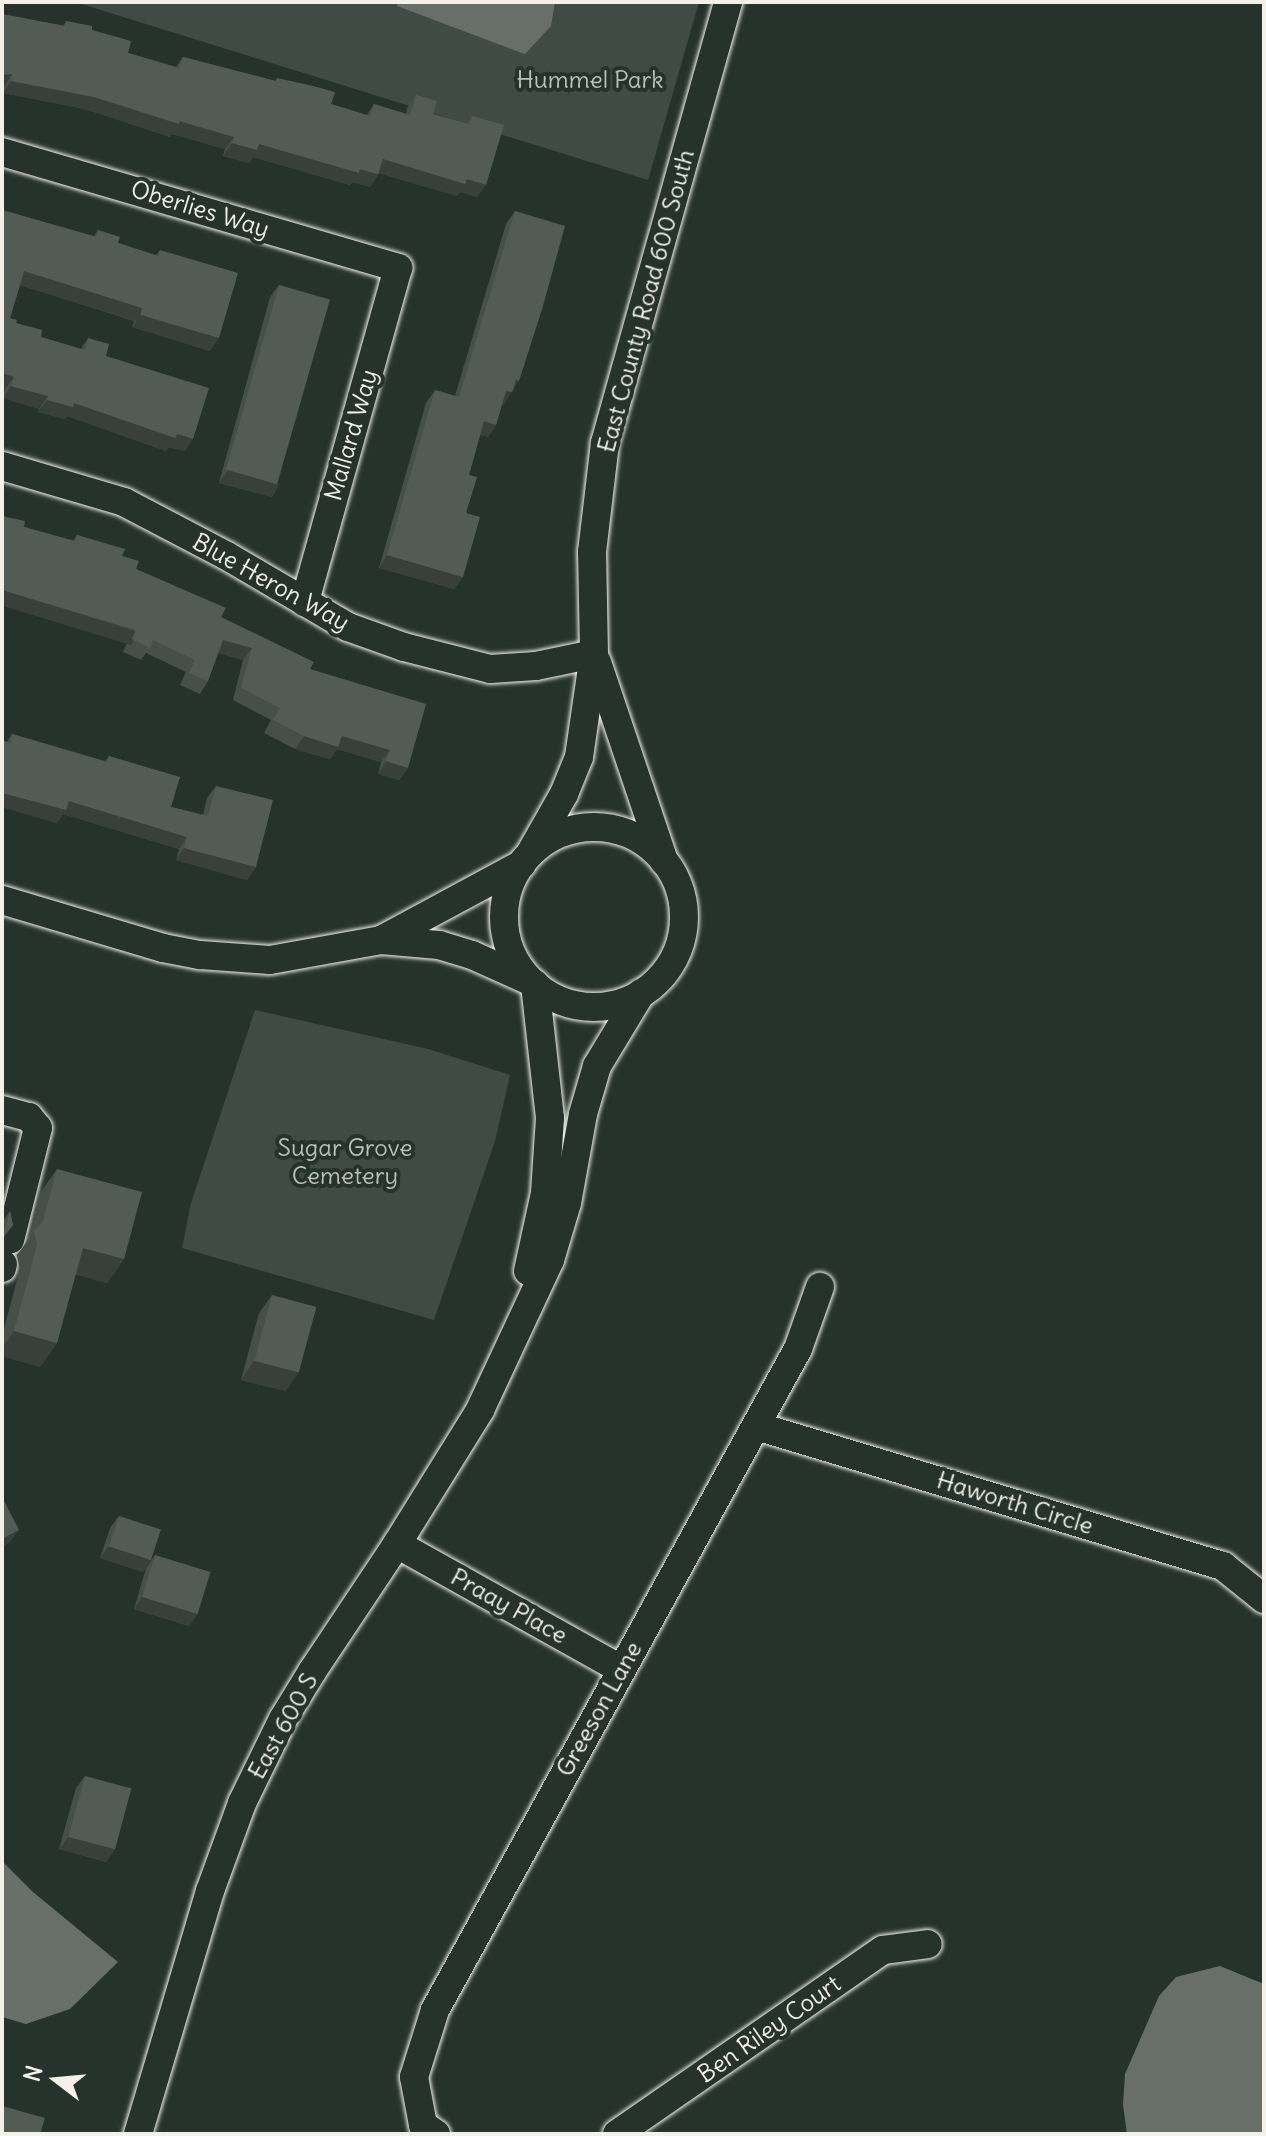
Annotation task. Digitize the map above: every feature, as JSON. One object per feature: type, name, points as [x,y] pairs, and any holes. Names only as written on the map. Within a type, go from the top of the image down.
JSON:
[{"type":"street","name":"East County Road 600 South","points":[[526,858],[564,794],[579,757],[594,654],[592,552],[605,443],[728,2]]},
{"type":"street","name":"Oberlies Way","points":[[2,152],[398,268]]},
{"type":"street","name":"Mallard Way","points":[[305,602],[398,268]]},
{"type":"street","name":"Blue Heron Way","points":[[2,466],[146,512],[348,627],[404,647],[490,669],[536,666],[594,654]]},
{"type":"street","name":"East County Road 600 South","points":[[594,654],[664,861]]},
{"type":"street","points":[[381,940],[570,830],[600,827],[629,834],[664,861],[678,888],[682,905],[681,939],[666,970],[641,993],[597,1066],[583,1114],[567,1203],[550,1260],[506,1353]]},
{"type":"street","points":[[506,1353],[534,1249],[549,1148],[548,1088],[533,983],[512,954],[504,921],[508,891],[526,858]]},
{"type":"street","points":[[2,900],[163,948],[200,955],[270,960],[381,940],[439,945],[472,955],[533,983],[560,1000],[593,1007],[610,1005],[641,993]]},
{"type":"street","points":[[2,1110],[29,1117],[38,1128],[5,1258]]},
{"type":"street","name":"Greeson Lane","points":[[436,2134],[423,2125],[414,2077],[435,2010],[798,1349],[820,1287]]},
{"type":"street","name":"East 600 S","points":[[138,2134],[210,1891],[242,1803],[283,1719],[473,1423],[506,1353]]},
{"type":"street","name":"Haworth Circle","points":[[756,1426],[1223,1566],[1264,1599]]},
{"type":"street","name":"Praay Place","points":[[397,1544],[621,1669]]},
{"type":"street","name":"Ben Riley Court","points":[[617,2134],[883,1950],[928,1944]]},
{"type":"green space","name":"Hummel Park","points":[[75,2],[699,2],[648,180]]},
{"type":"green space","name":"Sugar Grove Cemetery","points":[[255,1010],[428,1049],[510,1075],[495,1141],[434,1320],[182,1248],[191,1203]]},
{"type":"shaded area","points":[[398,2],[555,2],[551,26],[525,54],[397,6]]},
{"type":"shaded area","points":[[2,1861],[33,1892],[118,1962],[70,2009],[26,2024],[2,2017]]},
{"type":"shaded area","points":[[1220,1966],[1264,1984],[1262,2134],[1127,2134],[1123,2105],[1125,2074],[1159,1996],[1176,1977]]},
{"type":"building","points":[[2,14],[65,26],[66,21],[92,26],[92,30],[131,41],[128,53],[179,68],[183,57],[276,81],[277,78],[335,92],[331,104],[370,116],[374,104],[410,115],[416,95],[437,101],[433,114],[469,124],[472,116],[504,125],[486,185],[467,179],[465,184],[383,159],[378,174],[360,169],[359,173],[259,144],[257,150],[232,143],[234,137],[180,121],[179,124],[94,97],[11,81],[12,74],[2,75]]},
{"type":"building","points":[[2,210],[96,237],[98,230],[120,237],[118,243],[158,256],[160,250],[238,273],[219,338],[141,315],[142,308],[24,271],[10,318],[17,320],[16,323],[42,330],[41,337],[85,350],[88,338],[109,344],[106,356],[209,388],[193,439],[177,434],[175,438],[74,403],[73,407],[47,400],[48,396],[11,386],[14,377],[2,373]]},
{"type":"building","points":[[515,211],[565,226],[519,381],[516,380],[512,392],[506,391],[496,425],[484,421],[469,475],[477,477],[466,513],[480,517],[463,577],[387,555],[435,390],[459,397]]},
{"type":"building","points":[[279,285],[330,300],[277,484],[226,470]]},
{"type":"building","points":[[2,516],[25,521],[24,527],[75,541],[77,535],[125,549],[122,556],[139,561],[136,569],[226,608],[221,617],[314,662],[310,669],[426,704],[408,768],[386,761],[390,750],[342,736],[338,747],[304,736],[273,720],[280,708],[241,688],[252,648],[223,640],[208,681],[189,673],[195,660],[153,640],[150,648],[132,639],[136,630],[2,590]]},
{"type":"building","points":[[12,734],[107,762],[109,756],[180,777],[171,807],[208,816],[216,786],[273,800],[256,867],[184,848],[187,837],[69,801],[66,810],[2,793],[2,740],[10,743]]},
{"type":"building","points":[[57,1169],[142,1192],[124,1259],[83,1248],[57,1343],[14,1331],[37,1245],[34,1231],[43,1221]]},
{"type":"building","points":[[10,1211],[13,1225],[3,1235]]},
{"type":"building","points":[[272,1295],[316,1307],[299,1373],[254,1361]]},
{"type":"building","points":[[2,1497],[19,1530],[2,1539]]},
{"type":"building","points":[[119,1516],[161,1530],[151,1560],[109,1546]]},
{"type":"building","points":[[155,1555],[210,1572],[198,1614],[142,1597]]},
{"type":"building","points":[[85,1776],[131,1788],[115,1849],[69,1837]]},
{"type":"building","points":[[2,2106],[45,2118],[40,2134],[2,2134]]}]
